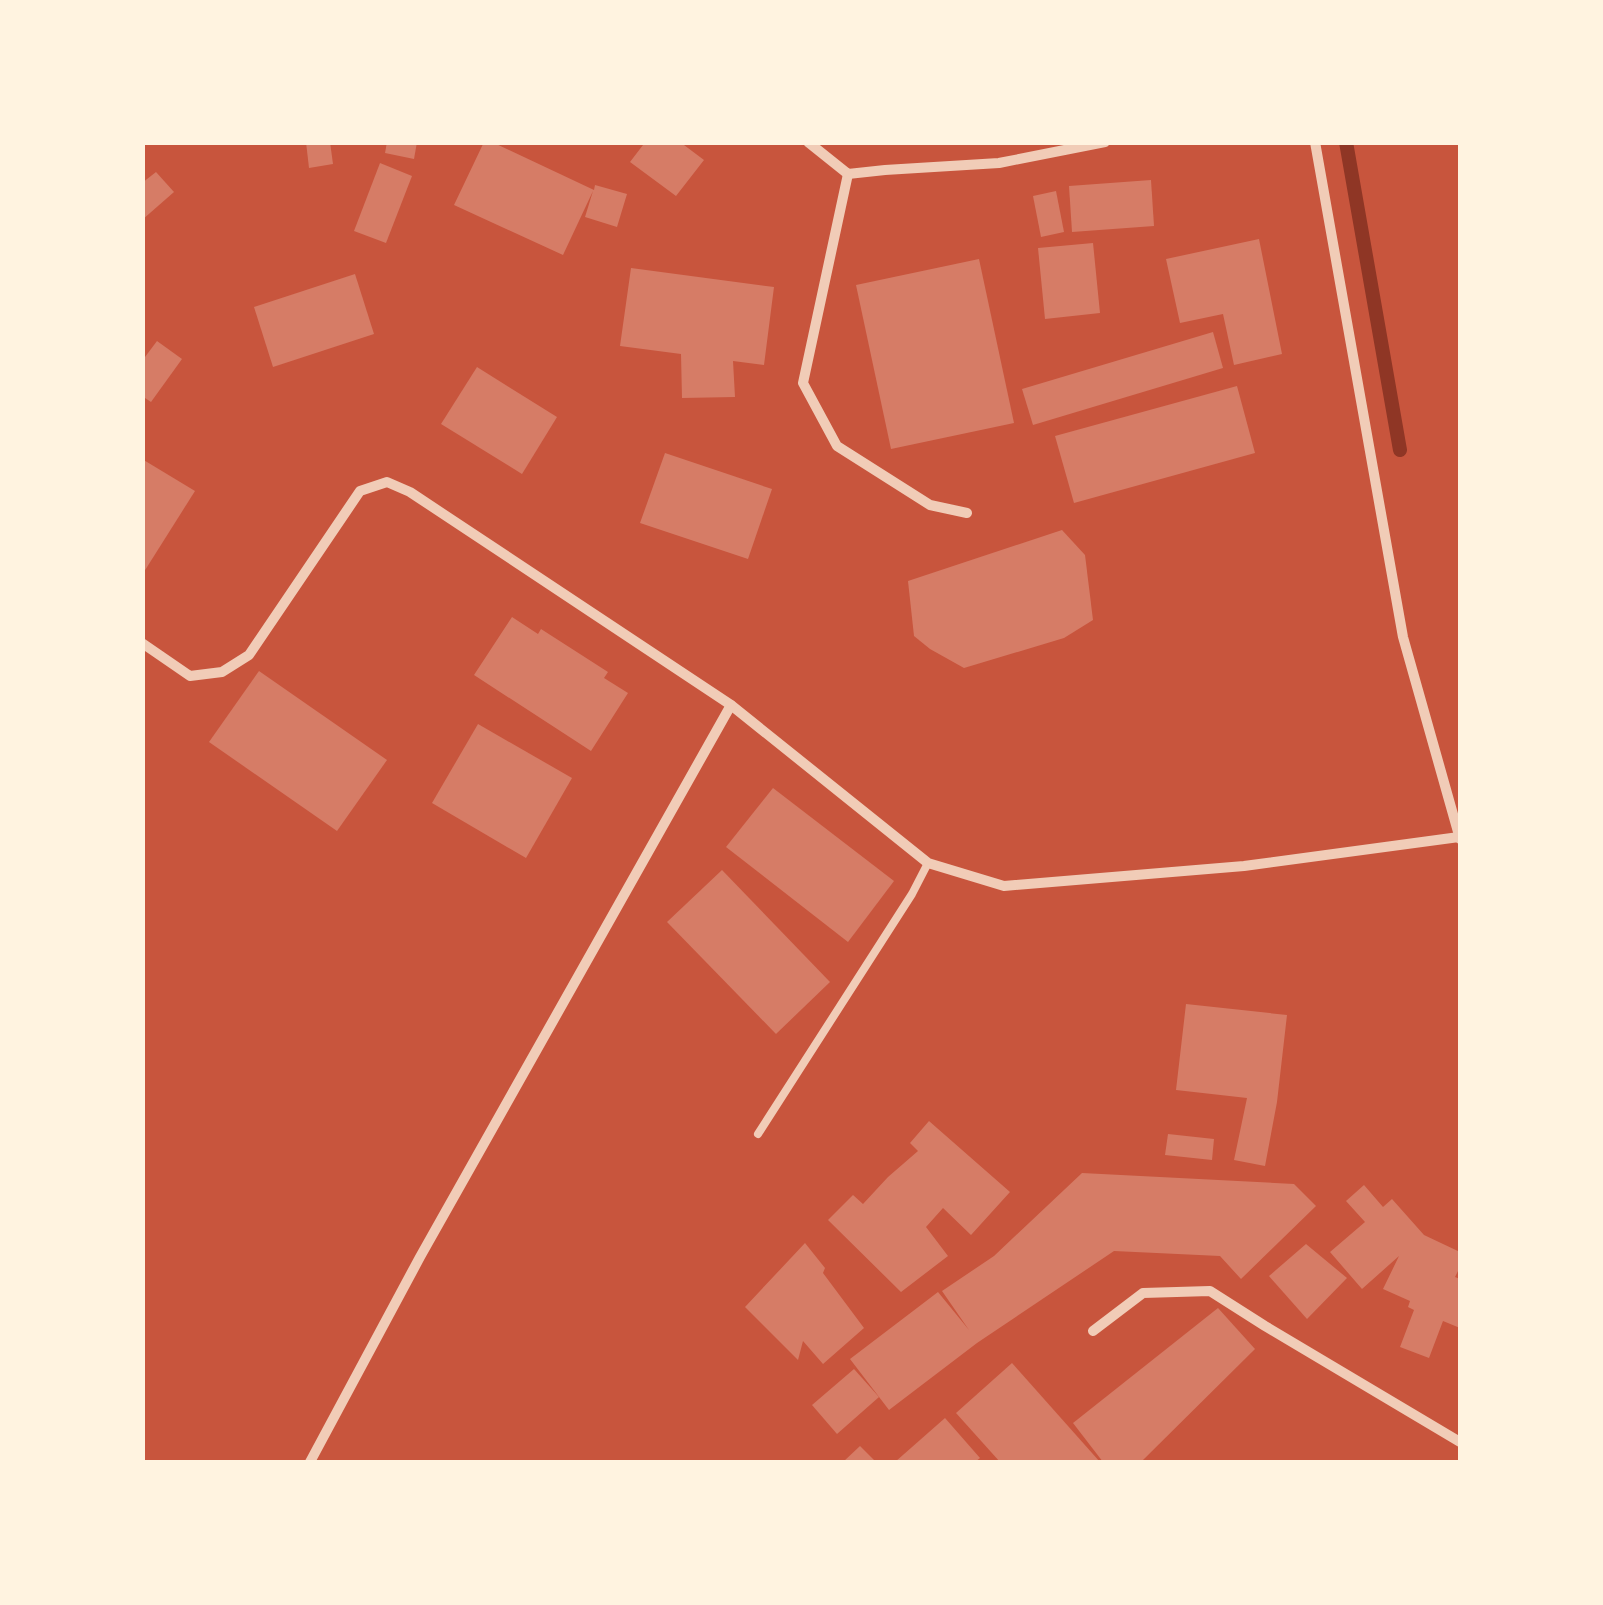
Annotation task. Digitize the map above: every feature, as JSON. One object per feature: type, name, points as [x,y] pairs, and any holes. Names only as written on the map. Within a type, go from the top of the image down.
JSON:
[{"type":"street","points":[[808,142],[848,174],[999,163],[1105,142]]},
{"type":"street","points":[[142,643],[190,676],[222,672],[248,655],[360,491],[387,482],[410,492],[731,704],[928,863],[1004,886],[1244,866],[1460,839],[1403,637],[1315,142]]},
{"type":"street","points":[[848,174],[803,383],[837,446],[930,505],[967,513]]},
{"type":"street","points":[[310,1462],[420,1257],[731,704]]},
{"type":"street","points":[[1093,1332],[1143,1293],[1210,1291],[1460,1442]]},
{"type":"lane","points":[[758,1134],[928,863]]},
{"type":"building","points":[[306,142],[330,142],[333,164],[309,168]]},
{"type":"building","points":[[387,142],[417,142],[414,159],[385,153]]},
{"type":"building","points":[[484,142],[492,142],[594,190],[595,185],[627,194],[617,227],[585,217],[593,191],[563,255],[454,205]]},
{"type":"building","points":[[640,142],[680,142],[704,160],[676,196],[630,162],[643,145]]},
{"type":"building","points":[[380,163],[412,176],[386,243],[354,231]]},
{"type":"building","points":[[156,172],[174,192],[142,220],[142,183]]},
{"type":"building","points":[[1151,180],[1154,226],[1072,232],[1069,186]]},
{"type":"building","points":[[1056,191],[1064,232],[1041,237],[1033,196]]},
{"type":"building","points":[[1259,239],[1282,354],[1234,365],[1223,314],[1180,323],[1166,259]]},
{"type":"building","points":[[1093,243],[1100,313],[1045,319],[1038,248]]},
{"type":"building","points":[[979,259],[1014,423],[891,449],[856,285]]},
{"type":"building","points":[[631,268],[774,287],[764,365],[733,361],[735,397],[682,398],[681,354],[620,346]]},
{"type":"building","points":[[355,274],[374,334],[273,367],[254,307]]},
{"type":"building","points":[[1213,332],[1223,368],[1033,425],[1022,389]]},
{"type":"building","points":[[157,341],[182,359],[151,402],[142,396],[142,361]]},
{"type":"building","points":[[477,367],[557,417],[522,474],[441,424]]},
{"type":"building","points":[[1237,386],[1255,453],[1074,503],[1055,436]]},
{"type":"building","points":[[665,453],[772,489],[748,559],[640,523]]},
{"type":"building","points":[[142,459],[195,491],[142,575]]},
{"type":"building","points":[[1062,530],[1085,555],[1093,620],[1064,638],[964,668],[914,636],[908,581]]},
{"type":"building","points":[[512,617],[538,634],[541,629],[608,672],[604,678],[628,693],[591,751],[474,675]]},
{"type":"building","points":[[259,671],[387,760],[337,831],[209,742]]},
{"type":"building","points":[[478,724],[572,778],[526,858],[432,803]]},
{"type":"building","points":[[773,788],[894,881],[848,942],[726,847]]},
{"type":"building","points":[[722,870],[830,982],[776,1034],[667,922]]},
{"type":"building","points":[[1186,1004],[1287,1015],[1265,1166],[1234,1160],[1247,1098],[1176,1090]]},
{"type":"building","points":[[929,1121],[1010,1192],[971,1235],[943,1208],[926,1227],[948,1256],[901,1292],[828,1220],[853,1195],[863,1204],[918,1151],[910,1143]]},
{"type":"building","points":[[1168,1134],[1214,1139],[1212,1160],[1165,1155]]},
{"type":"building","points":[[1082,1173],[1294,1184],[1316,1206],[1241,1279],[1220,1256],[1114,1251],[977,1343],[889,1410],[850,1359],[938,1292],[969,1330],[942,1291],[994,1256]]},
{"type":"building","points":[[1364,1185],[1383,1207],[1392,1199],[1424,1235],[1460,1252],[1455,1277],[1460,1279],[1460,1328],[1443,1321],[1429,1358],[1400,1347],[1414,1310],[1408,1307],[1410,1301],[1383,1289],[1399,1256],[1362,1289],[1330,1252],[1365,1222],[1346,1201]]},
{"type":"building","points":[[805,1243],[864,1328],[823,1364],[803,1341],[798,1360],[745,1307]]},
{"type":"building","points":[[1306,1244],[1347,1278],[1307,1319],[1269,1276]]},
{"type":"building","points":[[1218,1308],[1255,1349],[1141,1462],[1103,1462],[1073,1423]]},
{"type":"building","points":[[1012,1363],[1100,1462],[1000,1462],[956,1413]]},
{"type":"building","points":[[854,1369],[879,1397],[837,1434],[812,1405]]},
{"type":"building","points":[[945,1418],[980,1458],[975,1462],[895,1462]]},
{"type":"building","points":[[860,1446],[876,1462],[843,1462]]},
{"type":"waterway","points":[[1346,142],[1400,450]]}]
